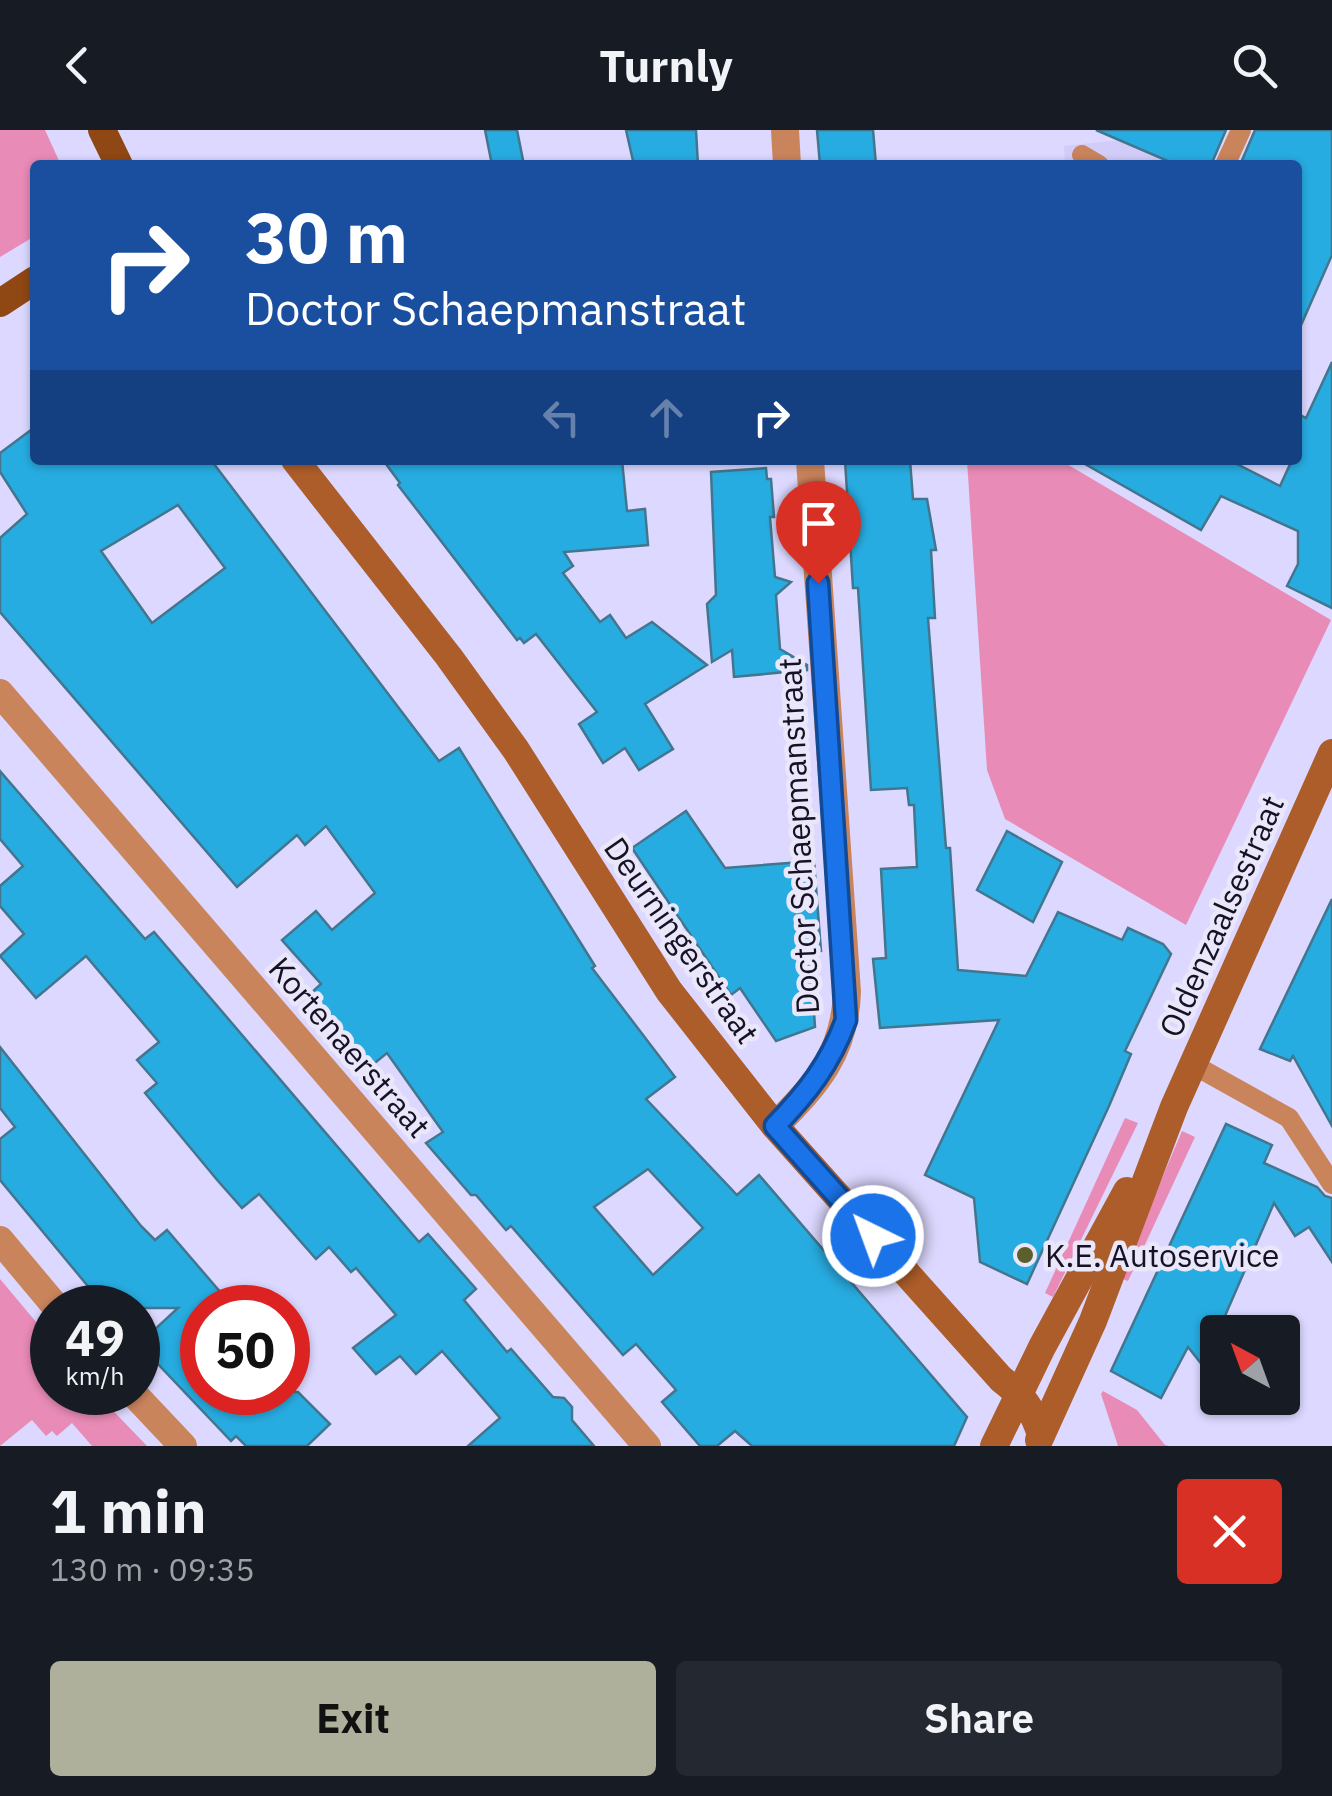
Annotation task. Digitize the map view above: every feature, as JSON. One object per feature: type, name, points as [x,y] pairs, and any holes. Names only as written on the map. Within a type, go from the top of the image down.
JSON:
[{"type":"main road","points":[[102,130],[117,160]]},
{"type":"main road","points":[[0,302],[30,283]]},
{"type":"main road","name":"Deurningerstraat","points":[[299,465],[516,750],[669,991],[775,1126],[1000,1379],[1020,1394],[1033,1411],[1039,1440]]},
{"type":"main road","name":"Oldenzaalsestraat","points":[[1039,1440],[1093,1322],[1192,1064],[1332,753]]},
{"type":"main road","name":"Oldenzaalsestraat","points":[[994,1446],[1063,1308],[1174,1107]]},
{"type":"street","points":[[785,130],[787,160]]},
{"type":"street","name":"Doctor Schaepmanstraat","points":[[775,1126],[811,1090],[835,1052],[846,1020],[810,465]]},
{"type":"street","name":"Kortenaerstraat","points":[[0,694],[646,1446]]},
{"type":"street","points":[[0,1240],[38,1285]]},
{"type":"street","points":[[154,1415],[183,1446]]},
{"type":"lane","points":[[1227,160],[1242,130]]},
{"type":"lane","points":[[1192,1064],[1289,1118],[1332,1184]]},
{"type":"shaded area","points":[[0,130],[45,130],[59,160],[30,160],[30,239],[0,257]]},
{"type":"shaded area","points":[[1120,140],[1166,160],[1065,160],[1064,146]]},
{"type":"shaded area","points":[[967,465],[1068,465],[1331,620],[1186,925],[1005,819],[987,770]]},
{"type":"shaded area","points":[[1125,1118],[1138,1123],[1053,1297],[1045,1293]]},
{"type":"shaded area","points":[[1182,1131],[1195,1137],[1128,1281],[1120,1278]]},
{"type":"shaded area","points":[[0,1279],[30,1315],[30,1415],[117,1415],[147,1446],[92,1446],[72,1423],[57,1436],[52,1431],[46,1436],[32,1420],[0,1446]]},
{"type":"shaded area","points":[[1103,1391],[1137,1410],[1169,1446],[1118,1446]]},
{"type":"building","points":[[485,130],[517,130],[523,160],[491,160]]},
{"type":"building","points":[[626,130],[696,130],[698,160],[633,160]]},
{"type":"building","points":[[817,130],[873,130],[876,160],[820,160]]},
{"type":"building","points":[[1096,130],[1226,130],[1213,160],[1165,160]]},
{"type":"building","points":[[1255,130],[1332,130],[1332,255],[1302,323],[1302,160],[1242,160]]},
{"type":"building","points":[[1332,362],[1332,608],[1287,586],[1298,564],[1298,531],[1221,496],[1201,530],[1087,465],[1239,465],[1280,486],[1290,465],[1302,465],[1302,416],[1306,418]]},
{"type":"building","points":[[30,431],[30,465],[215,465],[439,761],[459,748],[595,966],[592,968],[675,1077],[646,1099],[737,1195],[759,1175],[967,1417],[954,1446],[752,1446],[735,1431],[717,1446],[700,1446],[662,1402],[676,1390],[636,1344],[623,1355],[511,1226],[506,1230],[426,1143],[443,1132],[387,1053],[371,1066],[310,994],[321,984],[282,940],[316,911],[332,930],[375,893],[326,826],[305,845],[297,835],[237,887],[0,612],[0,538],[27,514],[0,472],[0,453]],"holes":[[[178,505],[225,568],[152,623],[101,551]],[[648,1169],[703,1228],[653,1275],[594,1207]]]},
{"type":"building","points":[[387,465],[622,465],[627,511],[645,509],[648,545],[564,552],[573,566],[563,573],[600,622],[610,615],[626,638],[652,622],[707,665],[645,704],[673,749],[639,770],[625,748],[603,763],[579,724],[597,712],[536,634],[524,643],[520,638],[517,640]]},
{"type":"building","points":[[845,465],[910,465],[913,499],[927,499],[936,550],[931,550],[935,618],[928,618],[958,970],[1026,976],[1058,912],[1122,940],[1128,928],[1163,944],[1171,954],[1125,1051],[1131,1054],[1109,1106],[1027,1284],[980,1262],[974,1198],[925,1175],[999,1020],[880,1028],[873,959],[886,958],[881,869],[917,867],[914,805],[909,805],[907,788],[871,790],[858,588],[853,588]]},
{"type":"building","points":[[766,468],[767,479],[771,479],[775,577],[791,582],[776,595],[780,649],[807,665],[807,670],[734,677],[732,650],[712,662],[707,604],[716,595],[711,472]]},
{"type":"building","points":[[0,771],[145,939],[154,932],[419,1242],[428,1234],[476,1289],[464,1300],[507,1352],[511,1349],[553,1397],[564,1398],[572,1407],[572,1420],[594,1446],[468,1446],[500,1418],[442,1351],[416,1374],[400,1356],[376,1374],[353,1348],[396,1315],[356,1268],[351,1272],[329,1247],[316,1259],[259,1194],[242,1208],[218,1181],[145,1093],[157,1083],[137,1060],[159,1042],[86,956],[36,998],[0,956],[24,934],[0,906],[0,886],[23,866],[0,839]]},
{"type":"building","points":[[686,811],[725,868],[814,861],[821,951],[810,953],[815,1027],[776,1041],[740,988],[731,995],[632,848]]},
{"type":"building","points":[[1007,831],[1062,862],[1033,922],[977,890]]},
{"type":"building","points":[[1332,899],[1332,1126],[1293,1056],[1290,1061],[1260,1049]]},
{"type":"building","points":[[0,1047],[141,1226],[155,1240],[167,1230],[214,1285],[180,1285],[180,1387],[160,1366],[160,1325],[178,1308],[160,1308],[160,1285],[87,1285],[0,1180],[0,1139],[15,1127],[0,1108]]},
{"type":"building","points":[[1226,1124],[1272,1145],[1264,1163],[1332,1198],[1332,1262],[1309,1227],[1295,1236],[1274,1203],[1225,1315],[1200,1315],[1200,1362],[1188,1347],[1161,1398],[1111,1371]]},
{"type":"building","points":[[310,1404],[330,1424],[307,1446],[246,1446],[236,1436],[231,1441],[206,1415],[310,1415]]},
{"type":"place","name":"K.E. Autoservice","points":[[1025,1255]]},
{"type":"route","points":[[818,583],[846,1020],[835,1052],[811,1090],[775,1126],[873,1236]]}]
